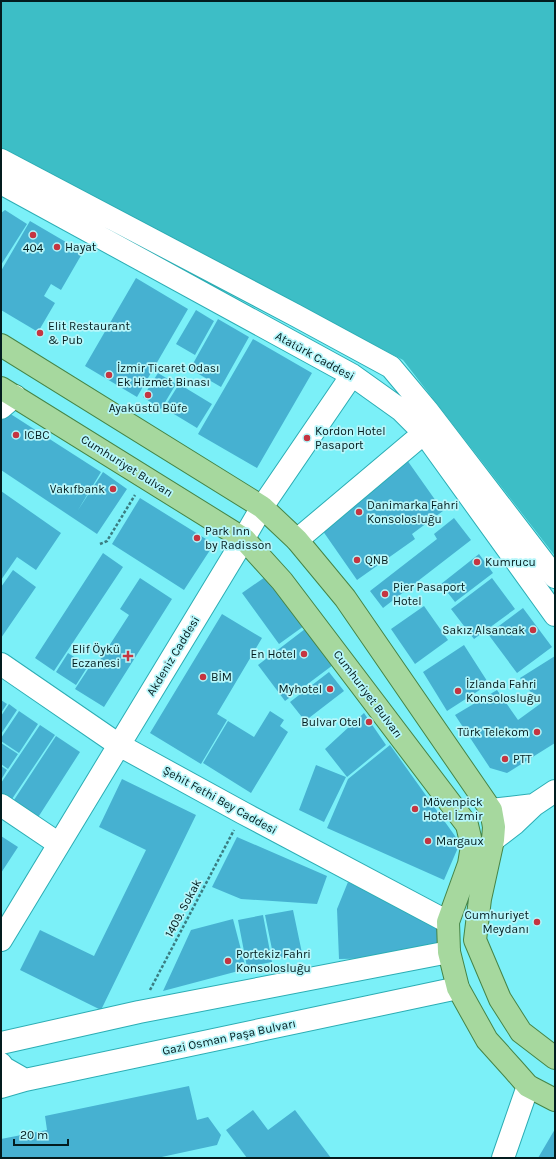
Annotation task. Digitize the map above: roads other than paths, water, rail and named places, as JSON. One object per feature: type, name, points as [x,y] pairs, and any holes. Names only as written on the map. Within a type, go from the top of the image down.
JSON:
[{"type":"main road","points":[[1,345],[262,507],[296,540],[345,598],[491,810],[494,827],[493,840],[480,899],[475,940],[500,998],[520,1032],[555,1058]]},
{"type":"main road","name":"Cumhuriyet Bulvarı","points":[[6,397],[244,539],[282,581],[467,825],[472,846],[469,864],[448,922],[449,952],[458,988],[486,1040],[528,1086],[555,1100]]},
{"type":"main road","points":[[467,825],[491,810]]},
{"type":"street","points":[[1,160],[391,366],[427,410],[555,577]]},
{"type":"street","name":"Atatürk Caddesi","points":[[1,183],[352,375],[401,410],[424,433],[555,615]]},
{"type":"street","name":"Akdeniz Caddesi","points":[[1,940],[120,745],[262,507],[352,375]]},
{"type":"street","points":[[296,540],[424,433]]},
{"type":"street","name":"Şehit Fethi Bey Caddesi","points":[[1,664],[120,745],[243,813],[448,922]]},
{"type":"street","points":[[493,840],[514,824],[534,805],[555,791]]},
{"type":"street","points":[[1,805],[59,844]]},
{"type":"street","points":[[491,810],[534,805]]},
{"type":"street","points":[[1,1043],[139,1012],[449,952]]},
{"type":"street","name":"Gazi Osman Paşa Bulvarı","points":[[1,1087],[25,1080],[458,988]]},
{"type":"street","points":[[1,1064],[4,1068],[25,1080]]},
{"type":"street","points":[[503,1158],[528,1086]]},
{"type":"water","points":[[1,1],[555,1],[555,556],[403,360],[144,225],[1,148]]},
{"type":"place","name":"404","points":[[33,235]]},
{"type":"place","name":"Hayat","points":[[57,247]]},
{"type":"place","name":"Elit Restaurant & Pub","points":[[40,333]]},
{"type":"place","name":"İzmir Ticaret Odası Ek Hizmet Binası","points":[[109,375]]},
{"type":"place","name":"Ayaküstü Büfe","points":[[148,395]]},
{"type":"place","name":"ICBC","points":[[16,435]]},
{"type":"place","name":"Kordon Hotel Pasaport","points":[[307,438]]},
{"type":"place","name":"Vakıfbank","points":[[113,489]]},
{"type":"place","name":"Danimarka Fahri Konsolosluğu","points":[[359,512]]},
{"type":"place","name":"Park Inn by Radisson","points":[[197,538]]},
{"type":"place","name":"QNB","points":[[357,560]]},
{"type":"place","name":"Kumrucu","points":[[477,562]]},
{"type":"place","name":"Pier Pasaport Hotel","points":[[385,594]]},
{"type":"place","name":"Sakız Alsancak","points":[[533,630]]},
{"type":"place","name":"En Hotel","points":[[304,654]]},
{"type":"place","name":"Elif Öykü Eczanesi","points":[[128,656]]},
{"type":"place","name":"BİM","points":[[203,677]]},
{"type":"place","name":"Myhotel","points":[[330,689]]},
{"type":"place","name":"İzlanda Fahri Konsolosluğu","points":[[458,691]]},
{"type":"place","name":"Bulvar Otel","points":[[369,722]]},
{"type":"place","name":"Türk Telekom","points":[[537,732]]},
{"type":"place","name":"PTT","points":[[505,759]]},
{"type":"place","name":"Mövenpick Hotel İzmir","points":[[415,809]]},
{"type":"place","name":"Margaux","points":[[428,841]]},
{"type":"place","name":"Cumhuriyet Meydanı","points":[[537,922]]},
{"type":"place","name":"Portekiz Fahri Konsolosluğu","points":[[228,961]]}]
